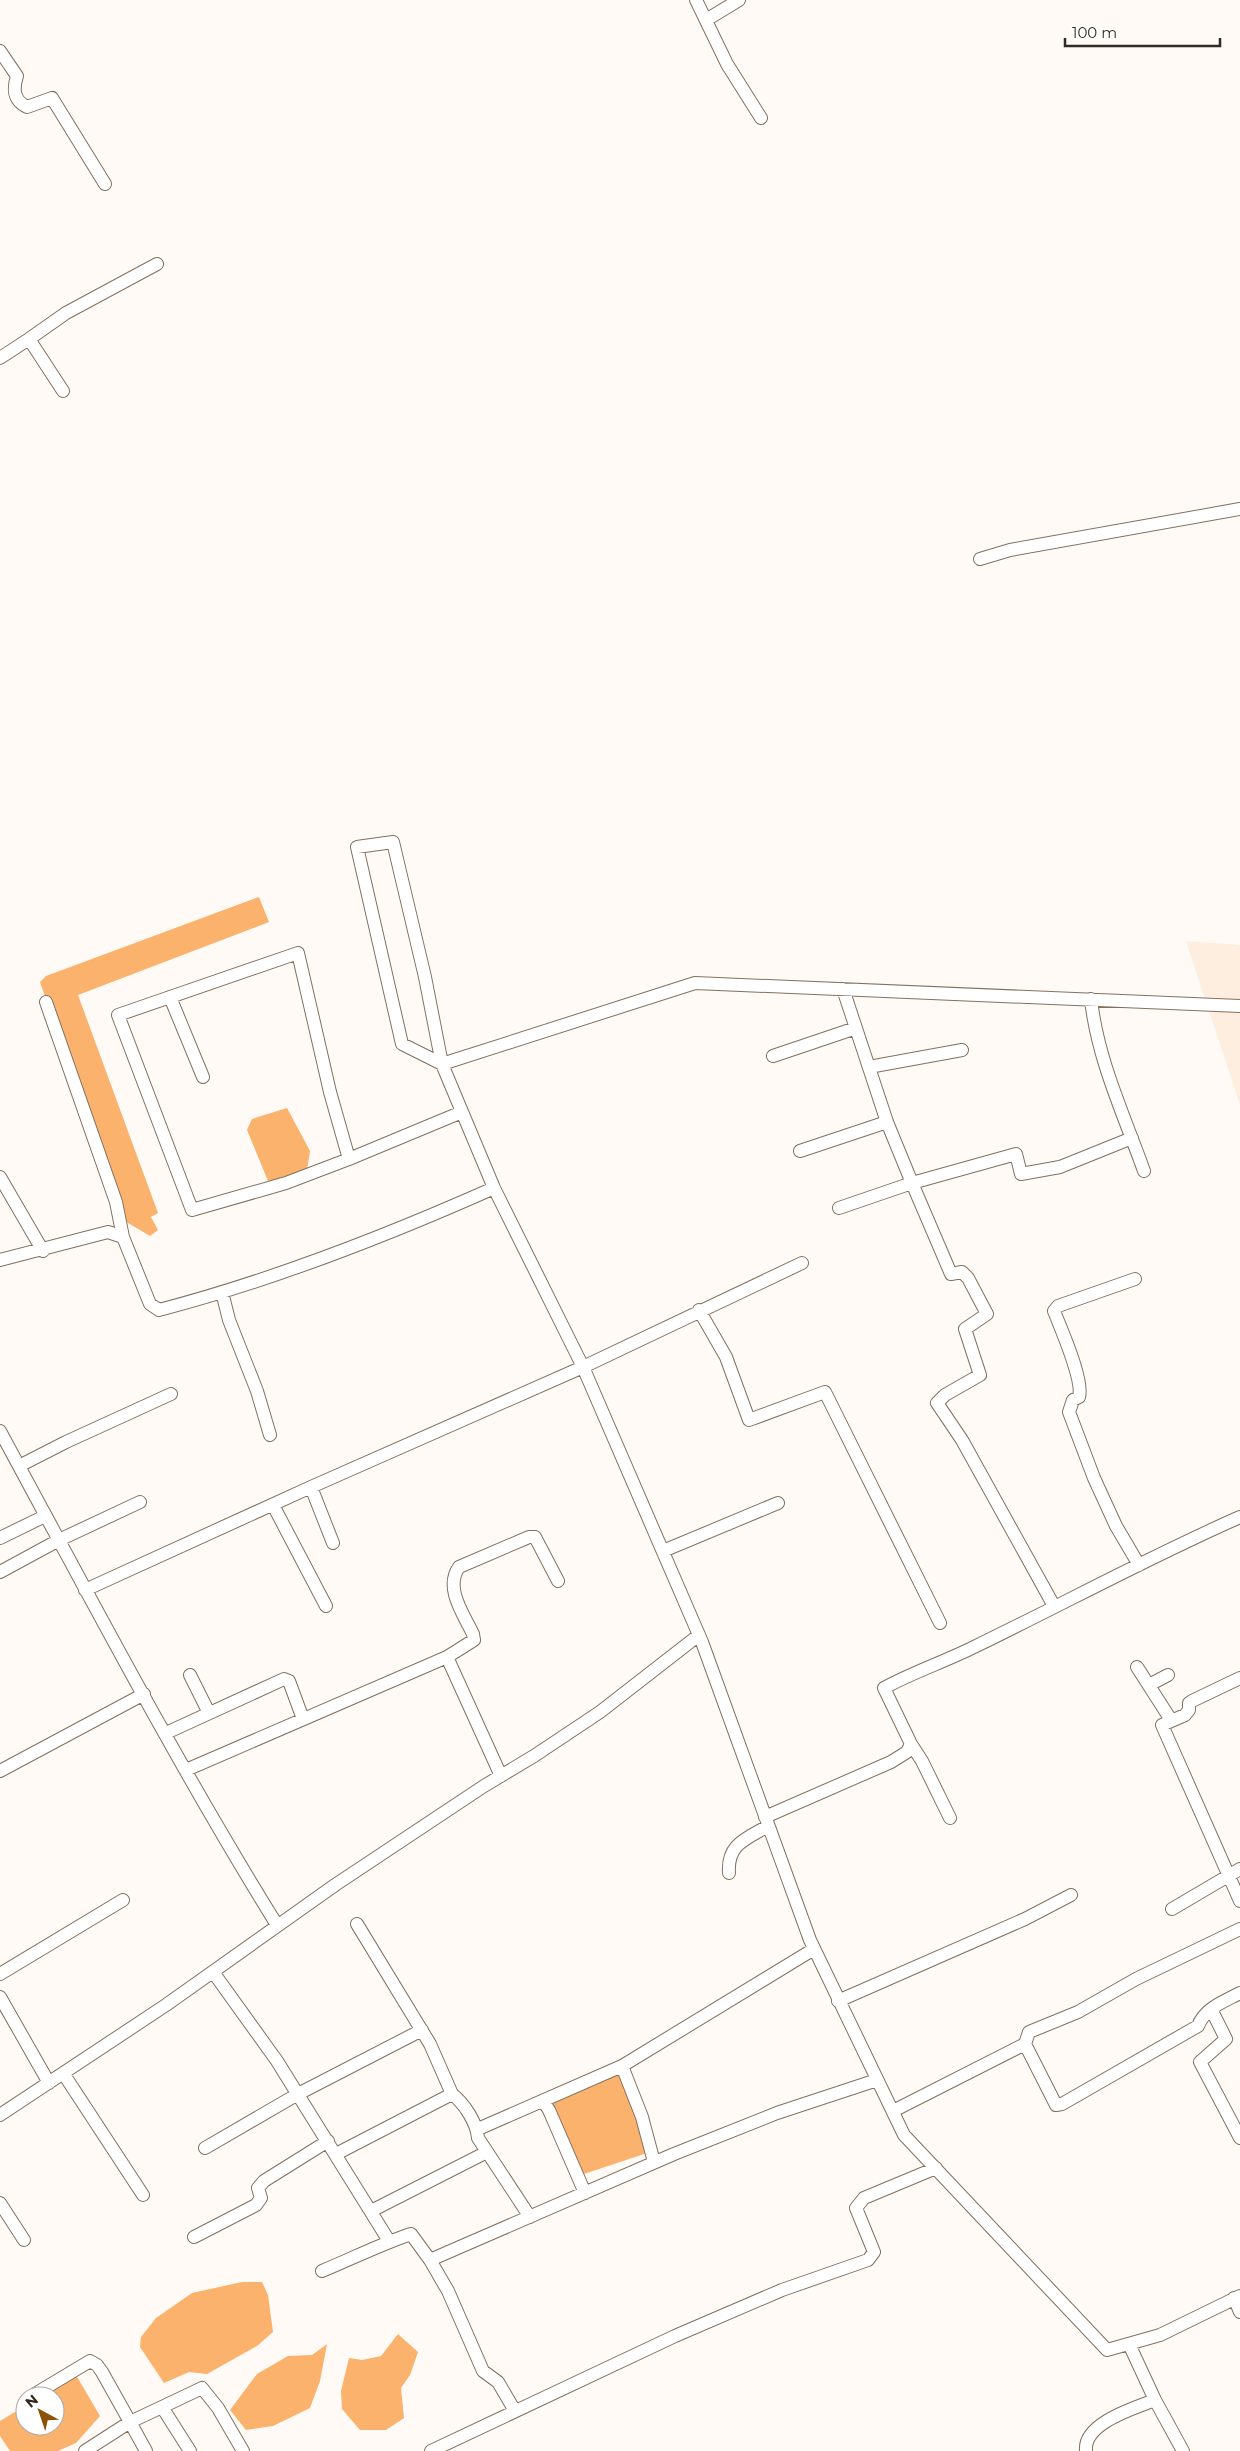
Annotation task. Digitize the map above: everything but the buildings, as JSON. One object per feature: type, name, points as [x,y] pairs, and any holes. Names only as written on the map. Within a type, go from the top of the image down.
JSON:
[{"type":"street","points":[[696,0],[727,64],[762,118]]},
{"type":"street","points":[[706,20],[739,0]]},
{"type":"street","points":[[0,51],[17,76],[14,91],[16,98],[27,107],[52,98],[105,184]]},
{"type":"street","points":[[0,358],[66,313],[157,264]]},
{"type":"street","points":[[29,340],[63,391]]},
{"type":"street","points":[[980,560],[1010,550],[1240,509]]},
{"type":"street","points":[[1240,1006],[695,983],[442,1064],[402,1044],[357,848],[393,842],[425,977],[442,1064],[494,1188],[583,1367],[663,1551],[699,1635],[814,1949],[904,2135],[1106,2350],[1160,2335],[1237,2297],[1240,2312]]},
{"type":"street","points":[[349,1159],[330,1092],[298,954],[118,1015],[192,1210],[286,1182],[349,1159],[462,1112]]},
{"type":"street","points":[[844,989],[886,1122],[951,1274],[962,1272],[968,1278],[987,1314],[965,1328],[980,1375],[945,1395],[937,1404],[967,1448],[1054,1606]]},
{"type":"street","points":[[170,997],[203,1077]]},
{"type":"street","points":[[1091,999],[1094,1026],[1144,1170]]},
{"type":"street","points":[[46,1002],[116,1202],[123,1237],[150,1304],[159,1310],[222,1292],[326,1257],[425,1219],[494,1188]]},
{"type":"street","points":[[773,1056],[856,1028]]},
{"type":"street","points":[[869,1067],[962,1050]]},
{"type":"street","points":[[800,1151],[886,1122]]},
{"type":"street","points":[[840,1208],[912,1183],[1016,1154],[1021,1174],[1060,1168],[1132,1138]]},
{"type":"street","points":[[0,1176],[43,1250]]},
{"type":"street","points":[[0,1260],[108,1232],[123,1237]]},
{"type":"street","points":[[85,1590],[311,1487],[583,1367],[698,1310],[802,1263]]},
{"type":"street","points":[[1135,1279],[1058,1306],[1054,1311],[1071,1351],[1080,1388],[1079,1397],[1073,1400],[1069,1412],[1094,1478],[1116,1526],[1139,1565]]},
{"type":"street","points":[[222,1292],[229,1320],[257,1391],[270,1435]]},
{"type":"street","points":[[698,1310],[726,1357],[749,1420],[825,1392],[940,1623]]},
{"type":"street","points":[[19,1466],[170,1394]]},
{"type":"street","points":[[0,1431],[85,1590],[166,1733],[215,1825],[277,1925]]},
{"type":"street","points":[[311,1487],[333,1543]]},
{"type":"street","points":[[0,1572],[59,1540],[140,1502]]},
{"type":"street","points":[[663,1551],[778,1503]]},
{"type":"street","points":[[273,1505],[326,1606]]},
{"type":"street","points":[[0,1538],[45,1516]]},
{"type":"street","points":[[950,1818],[884,1688],[909,1674],[972,1648],[1054,1606],[1240,1517]]},
{"type":"street","points":[[186,1770],[447,1658],[474,1640],[474,1634],[456,1598],[455,1574],[460,1567],[529,1537],[535,1537],[558,1581]]},
{"type":"street","points":[[0,2115],[213,1972],[277,1925],[600,1712],[699,1635]]},
{"type":"street","points":[[447,1658],[501,1776]]},
{"type":"street","points":[[1137,1667],[1172,1720]]},
{"type":"street","points":[[190,1675],[209,1713]]},
{"type":"street","points":[[1149,1685],[1168,1675]]},
{"type":"street","points":[[1240,1678],[1192,1701],[1189,1703],[1188,1712],[1162,1726],[1162,1730],[1234,1872],[1240,1901]]},
{"type":"street","points":[[166,1733],[284,1679],[289,1681],[303,1719]]},
{"type":"street","points":[[0,1772],[144,1694]]},
{"type":"street","points":[[729,1873],[730,1855],[734,1847],[767,1821],[892,1762],[907,1752],[911,1744]]},
{"type":"street","points":[[1172,1909],[1234,1872]]},
{"type":"street","points":[[838,2001],[1024,1919],[1071,1896]]},
{"type":"street","points":[[0,1974],[123,1900]]},
{"type":"street","points":[[357,1924],[422,2030],[452,2094],[459,2099],[478,2129],[478,2138],[530,2217]]},
{"type":"street","points":[[1240,1929],[1136,1979],[1078,2012],[1028,2032],[1025,2044],[1056,2105],[1062,2104],[1198,2026],[1202,2016],[1240,1993]]},
{"type":"street","points":[[478,2129],[622,2066],[814,1949]]},
{"type":"street","points":[[213,1972],[277,2061],[389,2241]]},
{"type":"street","points":[[0,1997],[49,2082]]},
{"type":"street","points":[[1211,2009],[1226,2038],[1200,2062],[1240,2138]]},
{"type":"street","points":[[205,2148],[298,2094],[422,2030]]},
{"type":"street","points":[[893,2111],[1025,2044]]},
{"type":"street","points":[[622,2066],[642,2117],[654,2162]]},
{"type":"street","points":[[63,2073],[143,2196]]},
{"type":"street","points":[[430,2260],[654,2162],[777,2113],[877,2080]]},
{"type":"street","points":[[336,2154],[452,2094]]},
{"type":"street","points":[[543,2101],[549,2110],[585,2193]]},
{"type":"street","points":[[194,2237],[256,2205],[261,2198],[258,2188],[264,2181],[328,2141]]},
{"type":"street","points":[[371,2211],[487,2152]]},
{"type":"street","points":[[431,2451],[675,2336],[782,2290],[868,2260],[874,2252],[856,2208],[858,2202],[936,2168]]},
{"type":"street","points":[[0,2203],[24,2240]]},
{"type":"street","points":[[322,2271],[377,2249],[389,2241],[411,2234],[430,2260],[448,2290],[483,2371],[498,2382],[515,2410]]},
{"type":"street","points":[[1129,2344],[1155,2400],[1182,2451]]},
{"type":"street","points":[[48,2386],[90,2361],[97,2365],[146,2451]]},
{"type":"street","points":[[85,2451],[130,2422],[202,2388],[218,2408],[243,2451]]},
{"type":"street","points":[[1086,2451],[1091,2437],[1101,2424],[1112,2417],[1155,2400]]},
{"type":"street","points":[[162,2407],[190,2451]]},
{"type":"shaded area","points":[[259,897],[269,922],[78,995],[158,1213],[151,1217],[158,1230],[150,1236],[123,1220],[40,982],[46,976]]},
{"type":"shaded area","points":[[1186,941],[1240,945],[1240,1105]]},
{"type":"shaded area","points":[[287,1108],[310,1151],[307,1170],[288,1179],[268,1181],[247,1130],[252,1119]]},
{"type":"shaded area","points":[[618,2069],[623,2075],[647,2153],[578,2176],[545,2100]]},
{"type":"shaded area","points":[[242,2282],[262,2282],[268,2295],[273,2332],[257,2346],[207,2374],[189,2372],[164,2383],[140,2347],[141,2337],[156,2318],[192,2293]]},
{"type":"shaded area","points":[[398,2334],[418,2352],[410,2375],[401,2388],[404,2418],[386,2430],[360,2430],[342,2409],[341,2391],[349,2358],[362,2360],[381,2356]]},
{"type":"shaded area","points":[[327,2344],[320,2381],[310,2408],[273,2426],[246,2430],[230,2410],[257,2374],[288,2356],[312,2355]]},
{"type":"shaded area","points":[[76,2375],[100,2416],[76,2443],[58,2451],[10,2451],[0,2436],[0,2421],[15,2412],[15,2436],[65,2436],[65,2386],[58,2386]]}]
